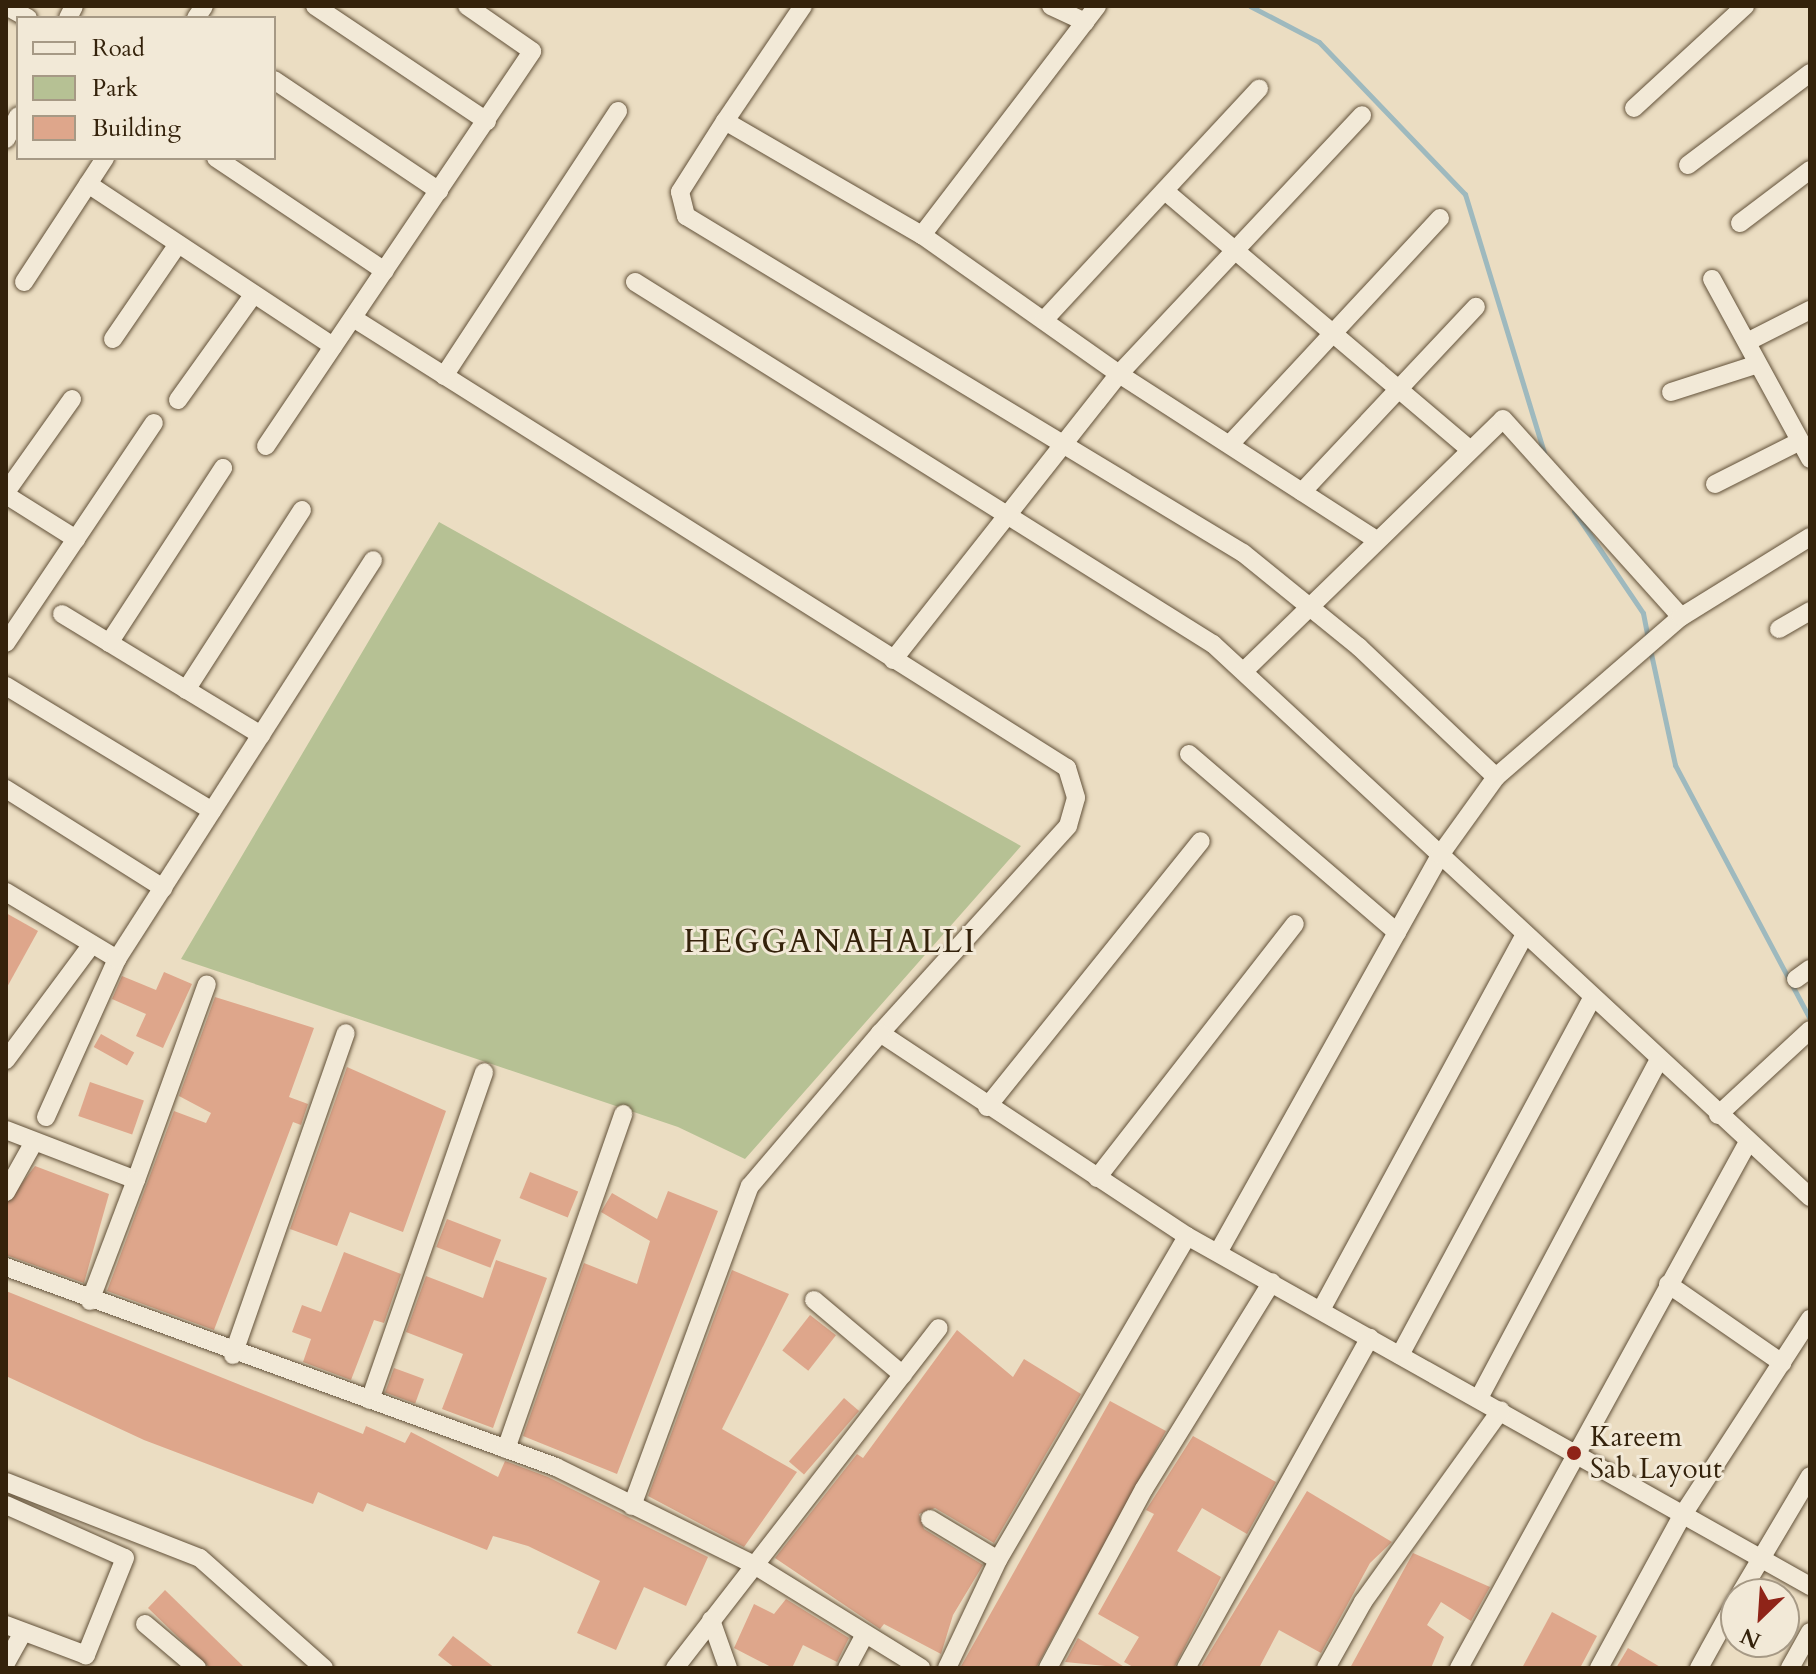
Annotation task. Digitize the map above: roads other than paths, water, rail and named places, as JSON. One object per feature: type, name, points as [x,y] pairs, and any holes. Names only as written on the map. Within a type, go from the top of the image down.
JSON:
[{"type":"street","points":[[6,6],[24,16]]},
{"type":"street","points":[[315,6],[487,121]]},
{"type":"street","points":[[266,446],[532,51],[467,6]]},
{"type":"street","points":[[803,6],[680,192],[686,216],[1062,448],[1227,542],[1310,605],[1496,777]]},
{"type":"street","points":[[1051,6],[1085,22]]},
{"type":"street","points":[[922,235],[1097,6]]},
{"type":"street","points":[[1634,108],[1745,6]]},
{"type":"street","points":[[1688,165],[1810,73]]},
{"type":"street","points":[[276,81],[439,191]]},
{"type":"street","points":[[1044,320],[1259,89]]},
{"type":"street","points":[[444,376],[618,111]]},
{"type":"street","points":[[893,660],[1119,374],[1238,252],[1362,115]]},
{"type":"street","points":[[6,139],[16,120]]},
{"type":"street","points":[[725,121],[922,235],[1119,374],[1231,443],[1375,539]]},
{"type":"street","points":[[24,282],[104,160]]},
{"type":"street","points":[[219,160],[385,271]]},
{"type":"street","points":[[1740,223],[1810,170]]},
{"type":"street","points":[[88,184],[333,346]]},
{"type":"street","points":[[1165,191],[1467,447]]},
{"type":"street","points":[[1231,443],[1440,218]]},
{"type":"street","points":[[113,339],[178,244]]},
{"type":"street","points":[[1712,279],[1810,459]]},
{"type":"street","points":[[635,282],[1003,517],[1156,606],[1244,671],[1658,1061],[1810,1197]]},
{"type":"street","points":[[178,400],[254,294]]},
{"type":"street","points":[[1302,492],[1476,307]]},
{"type":"street","points":[[1747,342],[1810,310]]},
{"type":"street","points":[[353,318],[1067,768],[1076,798],[1068,826],[880,1033],[750,1186],[632,1506]]},
{"type":"street","points":[[1671,392],[1758,364]]},
{"type":"street","points":[[72,399],[6,494],[76,539]]},
{"type":"street","points":[[1244,671],[1467,447],[1503,419],[1557,473],[1681,617]]},
{"type":"street","points":[[6,643],[154,423]]},
{"type":"street","points":[[1715,484],[1800,441]]},
{"type":"street","points":[[109,643],[223,468]]},
{"type":"street","points":[[186,690],[302,510]]},
{"type":"street","points":[[1220,1249],[1440,855],[1496,777],[1681,617],[1810,537]]},
{"type":"street","points":[[46,1117],[117,959],[373,560]]},
{"type":"street","points":[[1779,629],[1810,611]]},
{"type":"street","points":[[62,614],[261,735]]},
{"type":"street","points":[[6,686],[212,811]]},
{"type":"street","points":[[1189,754],[1397,932]]},
{"type":"street","points":[[6,789],[163,888]]},
{"type":"street","points":[[987,1107],[1201,841]]},
{"type":"street","points":[[9,900],[117,959]]},
{"type":"street","points":[[1097,1178],[1295,924]]},
{"type":"street","points":[[1321,1310],[1525,935]]},
{"type":"street","points":[[6,1060],[92,944]]},
{"type":"street","points":[[90,1301],[207,984]]},
{"type":"street","points":[[1400,1355],[1592,999]]},
{"type":"street","points":[[1718,1115],[1810,1030]]},
{"type":"street","points":[[233,1355],[346,1033]]},
{"type":"street","points":[[880,1033],[987,1107],[1187,1236],[1220,1249],[1272,1282],[1501,1410],[1758,1560],[1810,1586]]},
{"type":"street","points":[[1479,1398],[1658,1061]]},
{"type":"street","points":[[370,1400],[484,1072]]},
{"type":"street","points":[[506,1449],[623,1114]]},
{"type":"street","points":[[6,1130],[136,1180]]},
{"type":"street","points":[[6,1192],[34,1142]]},
{"type":"street","points":[[1459,1668],[1574,1453],[1748,1142]]},
{"type":"street","points":[[947,1668],[998,1560],[1187,1236]]},
{"type":"street","points":[[6,1267],[233,1355],[506,1449],[756,1566],[864,1636],[921,1668]]},
{"type":"street","points":[[1048,1668],[1144,1489],[1272,1282]]},
{"type":"street","points":[[1668,1284],[1782,1363]]},
{"type":"street","points":[[814,1300],[903,1375]]},
{"type":"street","points":[[1599,1668],[1682,1516],[1810,1319]]},
{"type":"street","points":[[675,1668],[939,1328]]},
{"type":"street","points":[[1186,1668],[1370,1338]]},
{"type":"street","points":[[1326,1668],[1363,1602],[1501,1410]]},
{"type":"street","points":[[1748,1578],[1810,1476]]},
{"type":"street","points":[[6,1482],[200,1558],[324,1668]]},
{"type":"street","points":[[6,1505],[125,1558],[86,1655],[6,1625]]},
{"type":"street","points":[[930,1519],[998,1560]]},
{"type":"street","points":[[711,1620],[728,1668]]},
{"type":"street","points":[[145,1624],[197,1668]]},
{"type":"street","points":[[1699,1668],[1720,1630]]},
{"type":"street","points":[[1790,1668],[1810,1632]]},
{"type":"street","points":[[847,1668],[864,1636]]},
{"type":"street","points":[[6,1663],[20,1638]]},
{"type":"waterway","points":[[1250,6],[1319,42],[1465,194],[1544,453]]},
{"type":"waterway","points":[[1574,511],[1643,613],[1648,639]]},
{"type":"waterway","points":[[1650,649],[1675,765],[1810,1019]]},
{"type":"place","name":"Kareem Sab Layout","points":[[1574,1453]]},
{"type":"district","name":"HEGGANAHALLI","points":[[830,942]]}]
